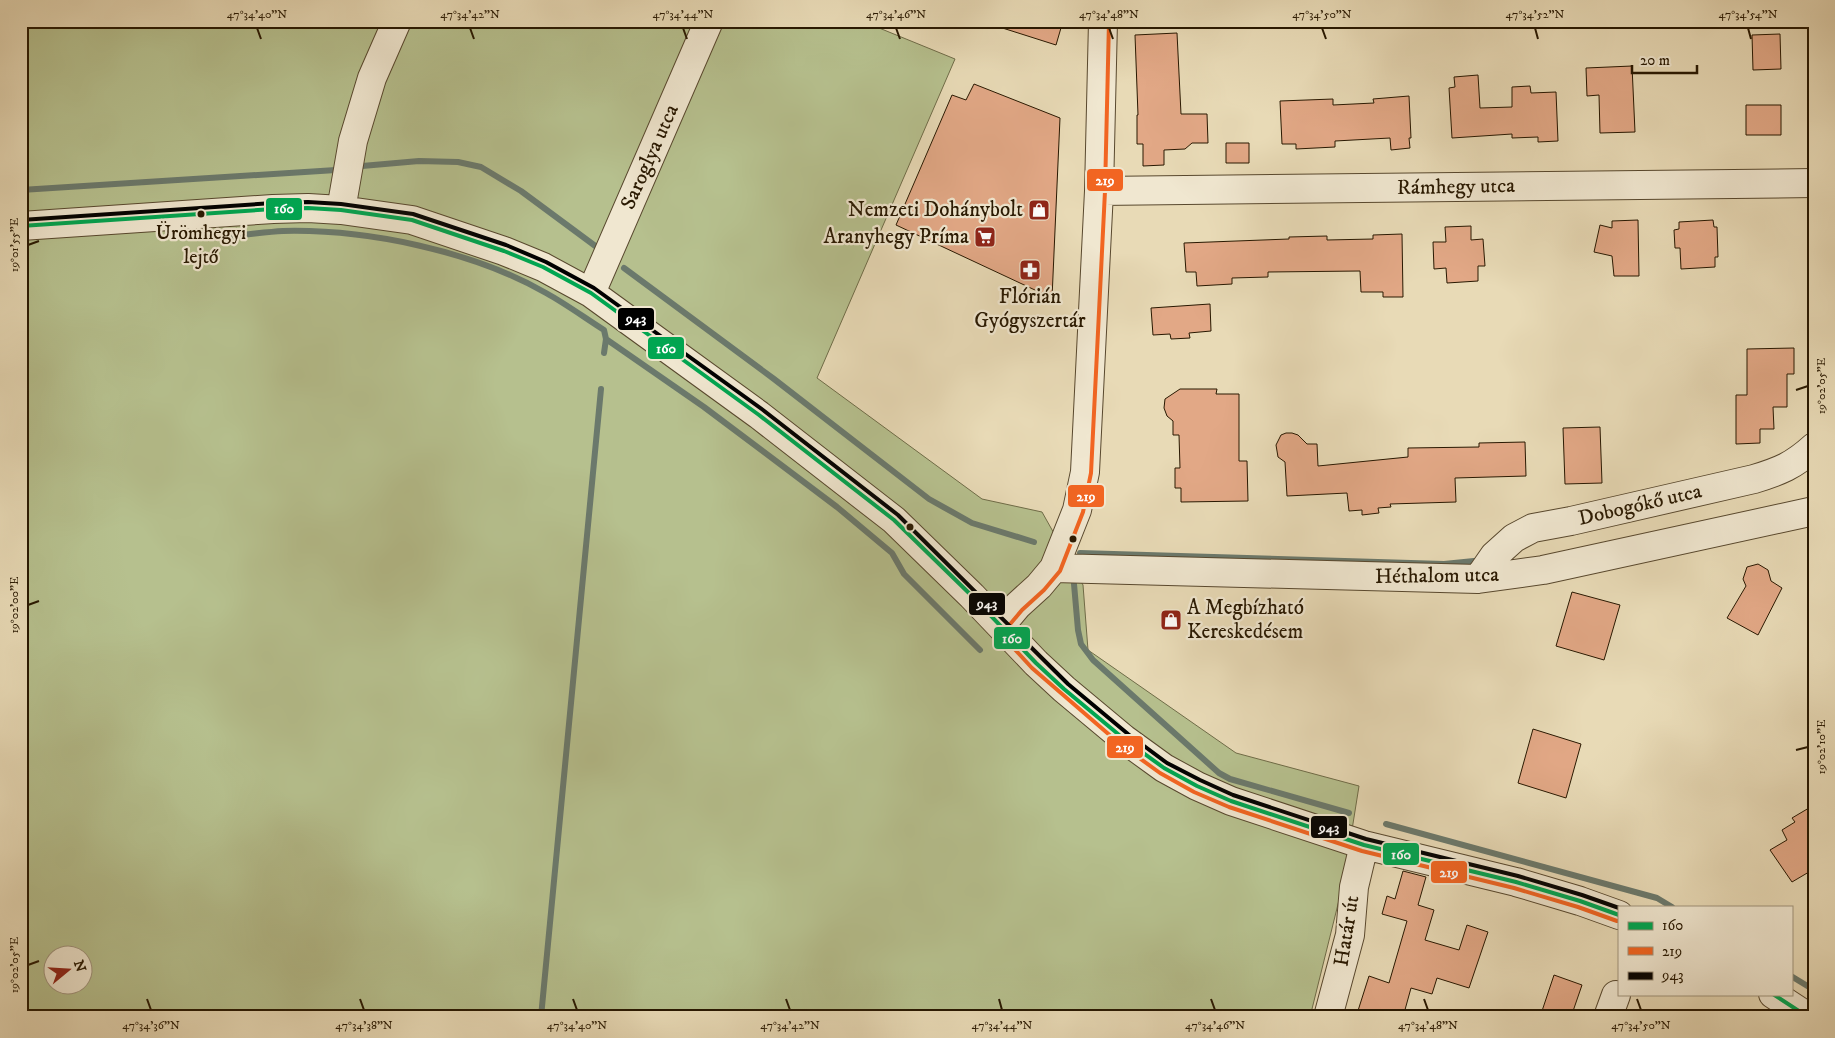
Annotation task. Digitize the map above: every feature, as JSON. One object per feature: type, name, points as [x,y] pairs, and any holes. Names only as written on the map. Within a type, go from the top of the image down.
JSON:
[{"type":"street","points":[[341,210],[353,141],[372,78],[397,21]]},
{"type":"street","name":"Saroglya utca","points":[[592,293],[709,21]]},
{"type":"street","points":[[1001,625],[1054,568],[1076,510],[1085,472],[1099,190],[1103,21]]},
{"type":"street","name":"Rámhegy utca","points":[[1099,190],[1814,183]]},
{"type":"street","points":[[21,226],[273,209],[308,208],[341,210],[412,220],[460,235],[543,267],[592,293],[759,415],[894,520],[1064,689],[1124,739],[1164,768],[1197,786],[1232,801],[1364,845],[1516,882],[1618,915]]},
{"type":"street","name":"Dobogókő utca","points":[[1478,579],[1494,556],[1514,538],[1533,528],[1754,479],[1777,472],[1798,462],[1814,447]]},
{"type":"street","name":"Héthalom utca","points":[[1054,568],[1478,579],[1544,570],[1814,511]]},
{"type":"street","name":"Határ út","points":[[1328,1017],[1350,935],[1354,887],[1364,845]]},
{"type":"street","points":[[1776,996],[1808,1017]]},
{"type":"green space","points":[[21,21],[862,21],[955,59],[817,378],[982,499],[1042,512],[1083,585],[1088,650],[1236,753],[1359,786],[1344,880],[1310,1017],[21,1017]]},
{"type":"green space","points":[[1123,21],[1433,21],[1123,24]]},
{"type":"building","points":[[994,21],[1063,21],[1056,45],[993,25]]},
{"type":"building","points":[[1177,33],[1181,114],[1207,114],[1208,143],[1192,143],[1185,149],[1164,150],[1164,165],[1143,166],[1143,144],[1137,144],[1138,115],[1135,35]]},
{"type":"building","points":[[1780,34],[1781,69],[1753,70],[1752,35]]},
{"type":"building","points":[[1632,66],[1635,132],[1600,133],[1599,95],[1587,96],[1586,68]]},
{"type":"building","points":[[1478,75],[1480,108],[1512,107],[1512,87],[1530,86],[1531,93],[1556,92],[1558,141],[1538,142],[1538,137],[1512,138],[1512,134],[1452,138],[1449,88],[1455,87],[1454,77]]},
{"type":"building","points":[[974,84],[1060,118],[1052,298],[896,225],[952,95],[966,100]]},
{"type":"building","points":[[1409,96],[1410,148],[1391,150],[1390,138],[1335,141],[1335,147],[1296,149],[1296,144],[1282,144],[1280,101],[1333,99],[1333,105],[1374,103],[1373,99]]},
{"type":"building","points":[[1746,105],[1781,105],[1781,135],[1746,135]]},
{"type":"building","points":[[1226,143],[1249,143],[1249,163],[1226,163]]},
{"type":"building","points":[[1638,220],[1639,276],[1614,276],[1612,256],[1594,252],[1600,225],[1612,228],[1612,221]]},
{"type":"building","points":[[1713,220],[1714,227],[1717,227],[1718,257],[1715,257],[1715,267],[1681,269],[1680,248],[1675,248],[1674,230],[1679,229],[1679,222]]},
{"type":"building","points":[[1471,226],[1471,240],[1483,239],[1485,266],[1478,266],[1478,281],[1447,283],[1446,268],[1434,269],[1433,242],[1446,242],[1445,227]]},
{"type":"building","points":[[1402,234],[1403,297],[1383,297],[1383,292],[1361,292],[1360,271],[1268,272],[1268,277],[1232,278],[1232,284],[1197,286],[1196,272],[1186,272],[1184,243],[1327,236],[1327,240],[1373,239],[1373,235]]},
{"type":"building","points":[[1210,304],[1211,331],[1189,333],[1190,338],[1171,339],[1170,334],[1153,335],[1151,308]]},
{"type":"building","points":[[1794,348],[1794,374],[1787,374],[1787,407],[1773,407],[1774,429],[1760,429],[1760,443],[1736,444],[1736,395],[1747,395],[1747,349]]},
{"type":"building","points":[[1180,389],[1217,389],[1216,394],[1239,394],[1239,461],[1247,461],[1248,501],[1181,502],[1181,488],[1175,488],[1175,468],[1180,468],[1179,435],[1173,435],[1173,421],[1167,416],[1164,408],[1165,399]]},
{"type":"building","points":[[1600,427],[1602,483],[1565,484],[1563,428]]},
{"type":"building","points":[[1286,433],[1298,435],[1307,444],[1317,444],[1318,466],[1408,457],[1408,448],[1479,447],[1479,443],[1525,442],[1526,476],[1455,478],[1456,502],[1390,504],[1391,507],[1378,508],[1379,513],[1362,515],[1362,510],[1349,511],[1347,493],[1287,496],[1285,462],[1278,457],[1276,445],[1281,435]]},
{"type":"building","points":[[1758,564],[1768,570],[1771,581],[1782,588],[1758,635],[1727,618],[1746,586],[1743,579],[1747,567]]},
{"type":"building","points":[[1572,592],[1620,605],[1604,660],[1556,646]]},
{"type":"building","points":[[1533,729],[1581,744],[1566,798],[1518,783]]},
{"type":"building","points":[[1814,805],[1814,869],[1792,882],[1770,850],[1787,840],[1782,830],[1795,822],[1792,818]]},
{"type":"building","points":[[1403,871],[1426,877],[1418,905],[1434,910],[1425,940],[1459,950],[1467,925],[1488,932],[1469,988],[1437,978],[1432,994],[1411,988],[1403,1017],[1356,1017],[1369,976],[1389,983],[1407,921],[1382,914],[1387,896],[1395,899]]},
{"type":"building","points":[[1554,975],[1582,985],[1571,1017],[1540,1017]]},
{"type":"waterway","points":[[362,166],[419,161],[458,162],[481,167],[521,191],[598,248]]},
{"type":"waterway","points":[[21,190],[336,170]]},
{"type":"waterway","points":[[227,236],[283,231],[315,231],[384,239],[453,254],[517,278],[568,306],[604,330],[606,339],[604,353]]},
{"type":"waterway","points":[[624,268],[774,379],[929,499],[972,523],[1034,542]]},
{"type":"waterway","points":[[606,339],[704,407],[837,507],[892,553],[904,574],[980,650]]},
{"type":"waterway","points":[[541,1017],[601,389]]},
{"type":"waterway","points":[[1080,553],[1444,564],[1474,561]]},
{"type":"waterway","points":[[1074,584],[1081,644],[1093,660],[1219,773],[1230,779],[1349,813]]},
{"type":"waterway","points":[[1386,824],[1657,898],[1670,906]]},
{"type":"waterway","points":[[1792,977],[1814,990]]},
{"type":"transit line","name":"219","points":[[1006,629],[1060,571],[1083,512],[1091,473],[1105,191],[1109,21]]},
{"type":"transit line","name":"943","points":[[21,220],[273,203],[308,202],[341,204],[413,214],[506,245],[546,262],[594,288],[763,410],[898,515],[1068,684],[1128,734],[1167,763],[1233,795],[1366,839],[1518,876],[1618,908]]},
{"type":"transit line","name":"160","points":[[21,226],[273,209],[308,208],[341,210],[412,220],[504,251],[543,267],[591,293],[759,415],[894,520],[1064,689],[1124,739],[1164,768],[1197,786],[1231,801],[1364,845],[1516,882],[1618,915]]},
{"type":"transit line","name":"219","points":[[996,629],[1032,668],[1120,744],[1160,773],[1194,792],[1229,807],[1362,851],[1514,888],[1617,921]]},
{"type":"transit line","name":"160","points":[[1776,996],[1808,1017]]},
{"type":"place","name":"Nemzeti Dohánybolt","points":[[1039,210]]},
{"type":"place","name":"Ürömhegyi lejtő","points":[[201,214]]},
{"type":"place","name":"Aranyhegy Príma","points":[[985,237]]},
{"type":"place","name":"Flórián Gyógyszertár","points":[[1030,270]]},
{"type":"place","name":"A Megbízható Kereskedésem","points":[[1171,620]]}]
